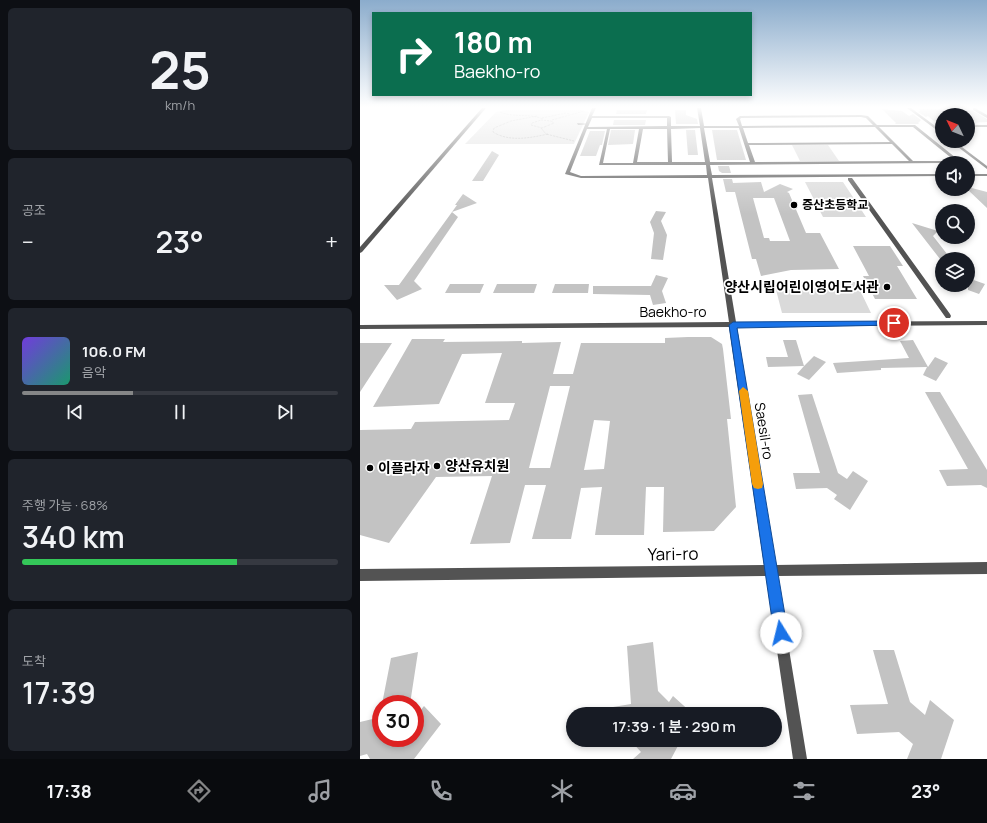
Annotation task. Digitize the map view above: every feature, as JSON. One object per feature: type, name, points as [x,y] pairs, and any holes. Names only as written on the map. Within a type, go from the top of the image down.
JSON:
[{"type":"street","points":[[360,251],[453,143]]},
{"type":"street","points":[[580,143],[567,173],[581,177],[935,175]]},
{"type":"street","points":[[605,143],[601,164],[959,162],[936,143]]},
{"type":"street","points":[[635,164],[638,143]]},
{"type":"street","points":[[670,143],[670,164]]},
{"type":"street","name":"Saesil-ro","points":[[705,143],[800,759]]},
{"type":"street","points":[[752,163],[747,144],[832,143]]},
{"type":"street","points":[[893,143],[912,162]]},
{"type":"street","points":[[961,148],[987,168]]},
{"type":"street","points":[[975,175],[987,175]]},
{"type":"street","points":[[850,179],[948,316]]},
{"type":"street","name":"Baekho-ro","points":[[360,327],[987,323]]},
{"type":"street","name":"Yari-ro","points":[[360,575],[987,568]]},
{"type":"shaded area","points":[[466,143],[574,143],[574,144]]},
{"type":"shaded area","points":[[792,145],[828,145],[839,161],[800,161]]},
{"type":"shaded area","points":[[805,182],[843,182],[866,217],[823,217]]},
{"type":"shaded area","points":[[774,282],[856,282],[871,313],[782,313]]},
{"type":"building","points":[[585,143],[602,143],[600,145],[596,156],[580,156]]},
{"type":"building","points":[[608,143],[633,143],[633,144],[608,145]]},
{"type":"building","points":[[687,143],[697,143],[698,155],[688,155]]},
{"type":"building","points":[[714,143],[741,143],[746,160],[717,160]]},
{"type":"building","points":[[492,151],[499,155],[483,181],[472,181]]},
{"type":"building","points":[[718,166],[729,166],[731,173],[722,173],[719,171]]},
{"type":"building","points":[[723,179],[732,179],[733,183],[761,182],[764,192],[780,184],[793,189],[787,192],[789,193],[806,233],[820,233],[839,269],[791,270],[761,276],[756,259],[752,259],[735,192],[726,192]],"holes":[[[753,198],[774,198],[790,241],[770,241],[769,238],[764,238]]]},
{"type":"building","points":[[975,189],[987,192],[987,208],[974,196]]},
{"type":"building","points":[[463,194],[477,203],[452,212],[457,205],[455,205]]},
{"type":"building","points":[[656,211],[666,212],[661,221],[667,235],[663,260],[651,259],[654,233],[650,222]]},
{"type":"building","points":[[452,212],[458,217],[414,281],[422,289],[397,300],[384,285],[399,285]]},
{"type":"building","points":[[912,223],[935,230],[935,234],[933,236],[935,239],[935,244],[939,244],[946,252],[935,253]]},
{"type":"building","points":[[853,246],[890,246],[903,266],[897,266],[917,299],[875,299],[863,276],[869,276]]},
{"type":"building","points":[[656,275],[668,278],[662,291],[666,303],[653,305],[650,295],[593,294],[593,286],[651,286]]},
{"type":"building","points":[[975,280],[985,284],[979,294],[974,292],[975,292]]},
{"type":"building","points":[[450,284],[484,284],[480,293],[445,293]]},
{"type":"building","points":[[497,284],[537,284],[534,293],[493,293]]},
{"type":"building","points":[[555,284],[589,284],[588,293],[552,293]]},
{"type":"building","points":[[711,337],[722,344],[731,419],[727,419],[736,507],[714,531],[663,532],[664,487],[646,487],[644,535],[595,535],[602,487],[581,488],[571,539],[532,539],[546,485],[525,485],[510,543],[470,544],[492,476],[436,477],[389,543],[360,535],[360,430],[411,429],[415,422],[509,420],[515,403],[485,403],[502,353],[462,354],[439,404],[373,407],[412,339],[445,339],[443,342],[561,342],[553,374],[573,374],[581,343],[665,343],[665,338]],"holes":[[[550,386],[570,386],[550,468],[529,468]],[[594,420],[610,421],[604,469],[584,470]]]},
{"type":"building","points":[[783,340],[796,340],[804,366],[768,367],[766,357],[788,357]]},
{"type":"building","points":[[913,340],[928,367],[935,357],[948,363],[936,381],[923,375],[927,367],[881,368],[881,370],[837,373],[833,363],[909,358],[900,341]]},
{"type":"building","points":[[360,343],[392,343],[360,392]]},
{"type":"building","points":[[814,356],[826,362],[809,380],[797,374]]},
{"type":"building","points":[[925,392],[940,392],[987,470],[987,488],[981,485],[947,486],[939,470],[968,469]]},
{"type":"building","points":[[812,394],[838,473],[847,479],[853,471],[868,481],[850,510],[834,499],[837,495],[827,488],[796,489],[793,473],[820,473],[798,395]]},
{"type":"building","points":[[653,642],[658,691],[669,702],[673,696],[685,707],[613,707],[631,704],[627,646]]},
{"type":"building","points":[[873,650],[894,650],[910,702],[925,715],[930,700],[954,720],[941,759],[907,759],[913,744],[899,732],[857,734],[850,705],[888,704]]},
{"type":"building","points":[[418,652],[411,695],[384,695],[391,658]]},
{"type":"building","points":[[424,706],[441,724],[424,746]]},
{"type":"building","points":[[372,719],[372,747],[423,747],[414,759],[370,759],[367,754],[360,756],[360,722]]},
{"type":"building","points":[[636,747],[677,747],[671,759],[633,759],[641,752]]},
{"type":"slow traffic","points":[[743,391],[758,484]]},
{"type":"place","name":"증산초등학교","points":[[794,205]]},
{"type":"place","name":"양산시립어린이영어도서관","points":[[887,287]]},
{"type":"place","name":"양산유치원","points":[[437,466]]},
{"type":"place","name":"이플라자","points":[[370,468]]},
{"type":"route","points":[[781,633],[733,325],[894,323]]}]
